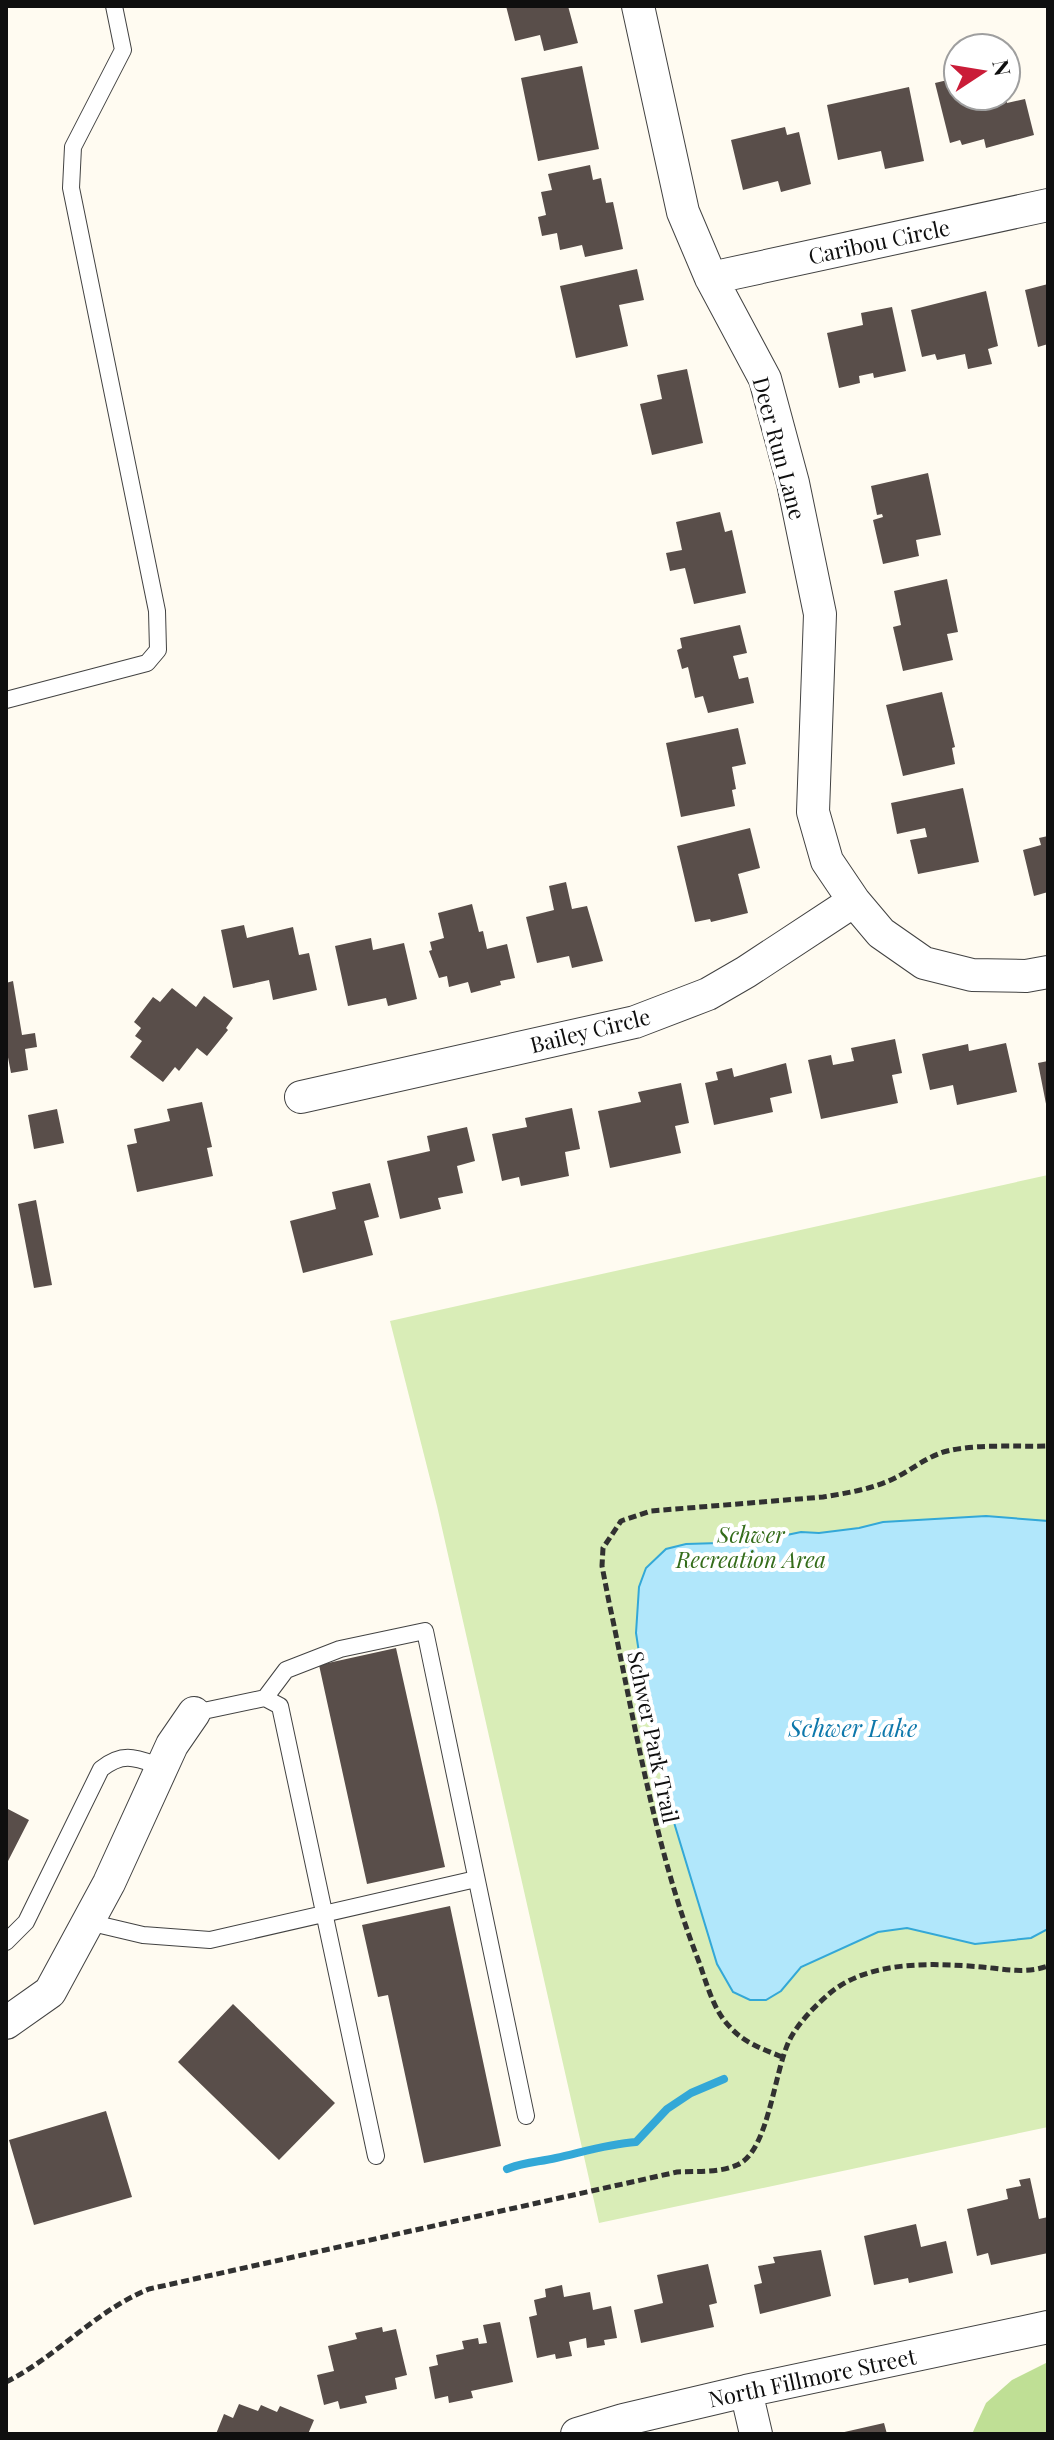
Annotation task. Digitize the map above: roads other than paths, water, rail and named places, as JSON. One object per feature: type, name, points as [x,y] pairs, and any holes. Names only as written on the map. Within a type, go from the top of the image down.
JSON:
[{"type":"street","name":"Deer Run Lane","points":[[638,6],[683,212],[711,278],[765,379],[793,483],[820,614],[813,812],[827,861],[854,901],[881,933],[924,963],[972,975],[1026,976],[1048,972]]},
{"type":"street","name":"Caribou Circle","points":[[711,278],[1048,205]]},
{"type":"street","name":"Bailey Circle","points":[[301,1097],[635,1022],[708,994],[854,901]]},
{"type":"street","points":[[6,2023],[50,1992],[109,1883],[172,1745],[194,1713]]},
{"type":"street","name":"North Fillmore Street","points":[[577,2434],[746,2391],[1048,2327]]},
{"type":"street","points":[[746,2391],[756,2434]]},
{"type":"lane","points":[[6,700],[147,663],[158,650],[157,611],[71,188],[73,147],[123,50],[114,6]]},
{"type":"lane","points":[[265,1698],[286,1670],[340,1649],[425,1631],[526,2116]]},
{"type":"lane","points":[[194,1713],[265,1698],[280,1706],[376,2156]]},
{"type":"lane","points":[[6,1942],[26,1922],[101,1769],[113,1760],[131,1757],[162,1767]]},
{"type":"lane","points":[[88,1922],[143,1935],[210,1940],[476,1879]]},
{"type":"water","name":"Schwer Lake","points":[[986,1516],[1048,1521],[1048,1929],[1031,1938],[975,1944],[907,1928],[878,1932],[801,1967],[781,1991],[766,2000],[750,2000],[733,1992],[717,1964],[669,1806],[646,1699],[636,1633],[639,1587],[646,1568],[666,1549],[686,1544],[753,1542],[801,1532],[819,1533],[883,1522]]},
{"type":"waterway","points":[[507,2169],[636,2142],[667,2109],[691,2093],[724,2079]]},
{"type":"park label","name":"Schwer Recreation Area","points":[[751,1546]]}]
